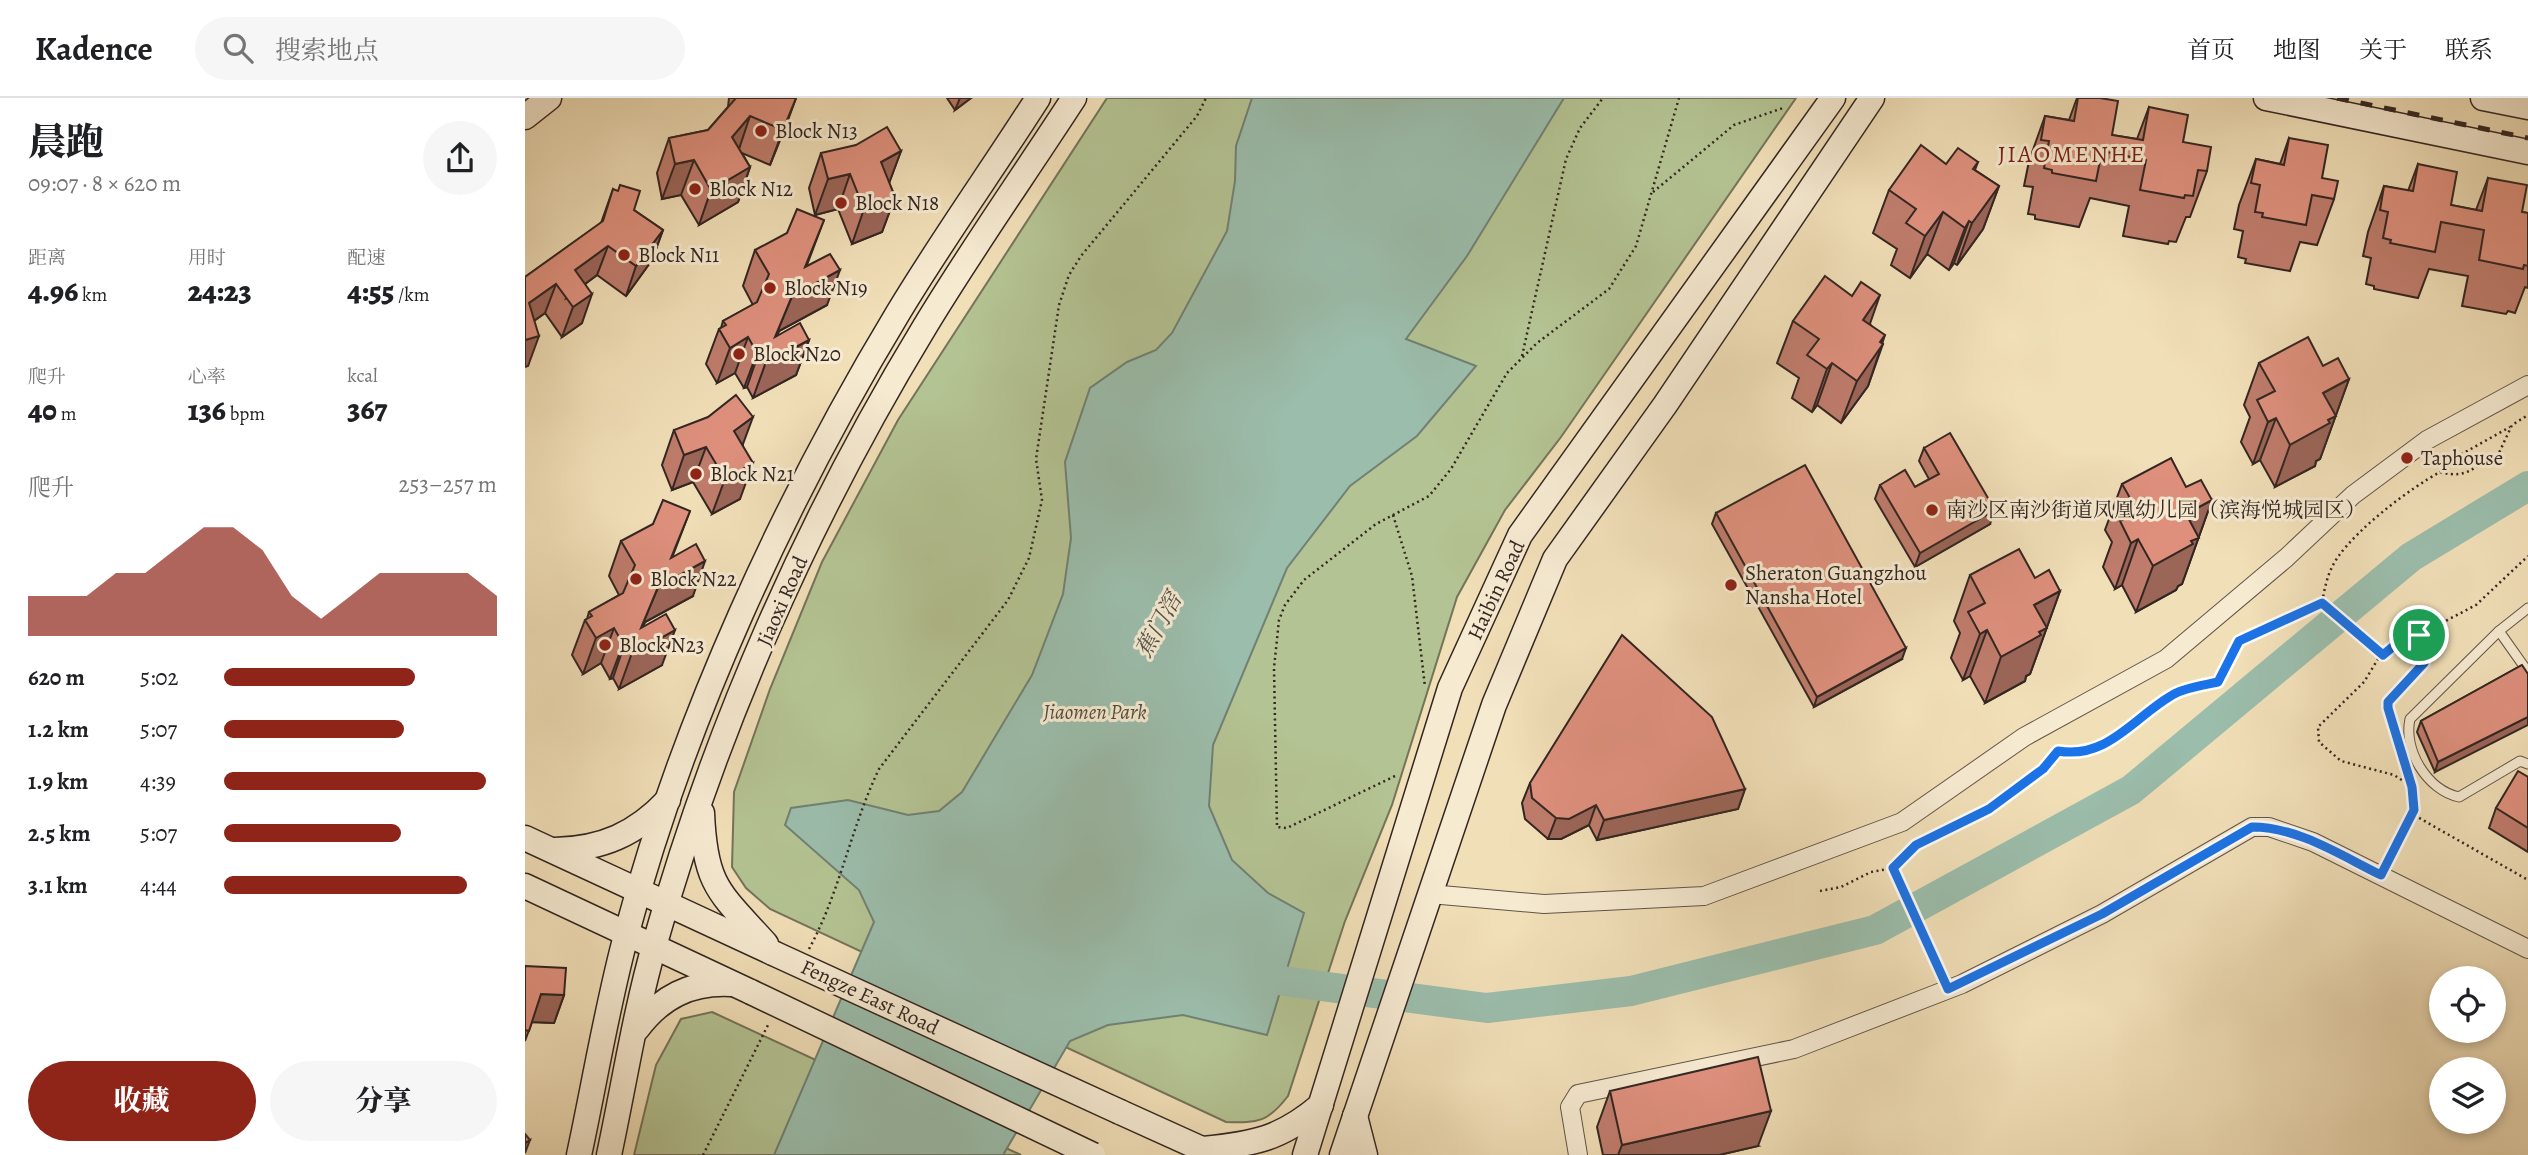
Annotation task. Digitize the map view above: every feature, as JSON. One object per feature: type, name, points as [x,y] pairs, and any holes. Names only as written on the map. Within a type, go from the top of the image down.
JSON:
[{"type":"street","points":[[525,117],[549,98]]},
{"type":"street","name":"Jiaoxi Road","points":[[579,1155],[627,933],[639,891],[671,797],[728,649],[825,444],[899,312],[1038,98]]},
{"type":"street","name":"Jiaoxi Road","points":[[610,1155],[654,946],[701,799],[760,649],[851,457],[924,327],[1074,98]]},
{"type":"street","name":"Haibin Road","points":[[1305,1155],[1450,688],[1520,535],[1833,98]]},
{"type":"street","name":"Haibin Road","points":[[1342,1155],[1494,705],[1555,559],[1665,405],[1872,98]]},
{"type":"street","points":[[2266,98],[2528,152]]},
{"type":"street","points":[[2483,98],[2528,107]]},
{"type":"street","points":[[1430,894],[1544,904],[1704,896],[1902,822],[2024,737],[2166,659],[2286,558],[2354,495],[2427,440],[2528,385]]},
{"type":"street","points":[[552,850],[579,850],[605,844],[630,833],[652,817],[671,797]]},
{"type":"street","points":[[701,799],[704,854],[709,872],[718,890],[773,953]]},
{"type":"street","points":[[1578,1155],[1570,1107],[1578,1094],[1794,1049],[1948,989],[2102,914],[2252,827],[2269,827],[2295,834],[2528,949]]},
{"type":"street","name":"Fengze East Road","points":[[525,838],[1209,1152]]},
{"type":"street","points":[[525,886],[1093,1155]]},
{"type":"street","points":[[636,1030],[650,1011],[669,997],[690,987],[712,983],[743,988]]},
{"type":"street","points":[[1209,1152],[1248,1145],[1277,1136],[1321,1105]]},
{"type":"street","points":[[1355,1116],[1365,1155]]},
{"type":"lane","points":[[2528,608],[2499,631],[2410,719],[2407,734],[2410,749],[2434,785],[2444,794],[2459,797],[2520,761],[2528,764]]},
{"type":"lane","points":[[2499,631],[2528,672]]},
{"type":"path","points":[[840,877],[866,794],[879,769],[906,730],[1008,600],[1029,558],[1042,500],[1036,459],[1039,434],[1059,305],[1069,275],[1081,256],[1197,116],[1206,98]]},
{"type":"path","points":[[1522,356],[1566,159],[1589,112],[1603,98]]},
{"type":"path","points":[[1395,776],[1287,828],[1277,827],[1274,668],[1279,620],[1294,592],[1304,580],[1393,515],[1429,496],[1451,468],[1507,373],[1522,356],[1609,289],[1636,246],[1679,98]]},
{"type":"path","points":[[1653,192],[1734,125],[1783,108]]},
{"type":"path","points":[[2322,603],[2325,581],[2339,556],[2364,530],[2460,455],[2528,415]]},
{"type":"path","points":[[2440,472],[2453,475],[2469,473],[2482,461],[2498,455],[2512,425]]},
{"type":"path","points":[[1393,515],[1412,576],[1425,687]]},
{"type":"path","points":[[2412,787],[2394,775],[2341,761],[2319,742],[2318,727],[2364,682],[2383,655],[2395,645],[2476,606],[2528,556]]},
{"type":"path","points":[[2322,603],[2383,655]]},
{"type":"path","points":[[1820,891],[1841,887],[1871,872],[1893,868],[1916,845],[1989,809],[2043,769],[2058,751],[2077,754],[2100,746],[2115,739],[2175,694],[2218,682],[2239,641],[2322,603]]},
{"type":"path","points":[[2396,737],[2388,702],[2424,663],[2419,635]]},
{"type":"path","points":[[2406,767],[2412,787],[2414,815],[2528,880]]},
{"type":"path","points":[[2381,875],[2414,810]]},
{"type":"path","points":[[1893,868],[1948,989]]},
{"type":"green space","name":"Jiaomen Park","points":[[1107,98],[1796,98],[1561,437],[1505,510],[1457,597],[1392,805],[1345,921],[1288,1096],[1275,1111],[1255,1121],[1226,1122],[770,909],[746,888],[732,867],[734,792],[770,689],[822,562],[898,420]]},
{"type":"green space","points":[[712,1012],[1021,1155],[634,1155],[656,1065],[681,1019]]},
{"type":"water","name":"蕉门滘","points":[[1252,98],[1564,98],[1467,256],[1406,339],[1476,366],[1417,436],[1350,486],[1287,568],[1213,745],[1209,806],[1232,860],[1268,893],[1304,913],[1267,1035],[1183,1015],[1108,1025],[1070,1041],[1003,1155],[774,1155],[874,922],[859,890],[785,825],[791,808],[848,800],[908,815],[939,811],[962,792],[1032,675],[1063,594],[1071,538],[1065,462],[1090,388],[1127,362],[1156,350],[1172,333],[1227,231],[1235,181],[1236,146]]},
{"type":"building","points":[[736,98],[796,98],[783,130],[750,116],[732,137],[750,167],[711,190],[694,160],[675,164],[669,138],[708,130]]},
{"type":"building","points":[[2078,98],[2118,101],[2112,135],[2143,140],[2149,107],[2188,115],[2183,142],[2211,147],[2207,171],[2198,170],[2193,196],[2185,195],[2184,198],[2140,190],[2146,160],[2102,151],[2096,181],[2052,173],[2052,170],[2044,168],[2049,141],[2041,140],[2045,116],[2074,121]]},
{"type":"building","points":[[887,127],[901,151],[881,162],[895,197],[864,209],[850,174],[828,179],[821,153],[856,145]]},
{"type":"building","points":[[2289,138],[2328,145],[2322,178],[2338,181],[2334,199],[2312,195],[2306,225],[2262,217],[2263,213],[2255,212],[2260,185],[2251,183],[2256,159],[2284,165]]},
{"type":"building","points":[[1921,145],[1946,164],[1958,148],[1978,162],[1973,169],[1999,186],[1972,223],[1969,221],[1965,228],[1943,212],[1925,236],[1906,223],[1916,209],[1889,190]]},
{"type":"building","points":[[2418,164],[2457,172],[2451,205],[2482,211],[2488,178],[2527,185],[2522,212],[2528,213],[2528,266],[2524,265],[2523,269],[2479,260],[2484,230],[2441,222],[2435,252],[2390,243],[2391,240],[2383,238],[2388,212],[2380,210],[2384,186],[2413,191]]},
{"type":"building","points":[[620,185],[640,191],[634,210],[663,230],[636,266],[608,246],[575,270],[592,294],[573,307],[556,284],[529,303],[539,336],[525,340],[525,277],[603,221],[613,189],[618,191]]},
{"type":"building","points":[[797,209],[824,220],[805,267],[830,254],[840,270],[792,296],[775,337],[800,323],[809,340],[766,363],[748,337],[730,348],[719,329],[726,325],[723,321],[757,302],[769,274],[755,250],[787,233]]},
{"type":"building","points":[[1825,276],[1852,296],[1861,282],[1880,295],[1863,320],[1885,335],[1880,342],[1883,344],[1857,381],[1832,363],[1827,369],[1807,355],[1819,339],[1793,321]]},
{"type":"building","points":[[2308,337],[2323,366],[2338,358],[2349,379],[2323,393],[2336,416],[2328,420],[2330,423],[2290,445],[2276,418],[2268,422],[2257,400],[2275,391],[2259,363]]},
{"type":"building","points":[[736,395],[753,417],[734,431],[753,463],[725,479],[706,447],[684,455],[674,430],[708,417]]},
{"type":"building","name":"南沙区南沙街道凤凰幼儿园（滨海悦城园区）","points":[[1950,433],[1995,510],[1920,553],[1880,485],[1905,470],[1915,487],[1939,474],[1924,448]]},
{"type":"building","points":[[2171,458],[2186,487],[2201,480],[2212,500],[2186,514],[2199,538],[2153,566],[2138,539],[2131,543],[2120,521],[2138,512],[2122,484]]},
{"type":"building","points":[[1805,465],[1906,648],[1817,697],[1716,513]]},
{"type":"building","points":[[663,500],[690,511],[671,558],[696,544],[705,561],[658,587],[641,628],[666,614],[675,630],[632,654],[614,628],[596,638],[585,620],[592,616],[589,612],[623,593],[635,565],[621,541],[653,524]]},
{"type":"building","points":[[2019,549],[2035,578],[2049,570],[2060,591],[2034,605],[2047,628],[2039,632],[2041,635],[2001,657],[1987,630],[1980,634],[1968,612],[1985,603],[1970,575]]},
{"type":"building","points":[[1622,635],[1712,717],[1745,789],[1604,820],[1596,805],[1569,819],[1556,818],[1532,798],[1530,783]]},
{"type":"building","points":[[2522,665],[2528,674],[2528,717],[2438,762],[2421,721]]},
{"type":"building","points":[[2518,771],[2528,777],[2528,828],[2496,808]]},
{"type":"building","points":[[525,966],[566,968],[564,995],[541,994],[529,1031],[525,1030]]},
{"type":"building","points":[[1758,1057],[1771,1111],[1622,1145],[1610,1091]]},
{"type":"waterway","points":[[1283,981],[1487,1008],[1631,991],[1875,930],[2131,790],[2411,557],[2528,486]]},
{"type":"railway","points":[[2337,98],[2528,138]]},
{"type":"place","name":"Block N13","points":[[761,131]]},
{"type":"place","name":"Block N12","points":[[695,189]]},
{"type":"place","name":"Block N18","points":[[841,203]]},
{"type":"place","name":"Block N11","points":[[624,255]]},
{"type":"place","name":"Block N19","points":[[770,288]]},
{"type":"place","name":"Block N20","points":[[739,354]]},
{"type":"place","name":"Taphouse","points":[[2407,458]]},
{"type":"place","name":"Block N21","points":[[696,474]]},
{"type":"place","name":"南沙区南沙街道凤凰幼儿园（滨海悦城园区）","points":[[1932,510]]},
{"type":"place","name":"Block N22","points":[[636,579]]},
{"type":"place","name":"Sheraton Guangzhou Nansha Hotel","points":[[1731,585]]},
{"type":"place","name":"Block N23","points":[[605,645]]},
{"type":"district","name":"JIAOMENHE","points":[[2072,154]]},
{"type":"route","points":[[2322,603],[2383,655],[2395,645],[2419,635],[2424,663],[2388,702],[2412,787],[2414,810],[2381,875],[2295,834],[2269,827],[2252,827],[2102,914],[1948,989],[1893,868],[1916,845],[1989,809],[2043,769],[2058,751],[2077,754],[2100,746],[2115,739],[2175,694],[2218,682],[2239,641],[2305,608],[2322,603]]}]
